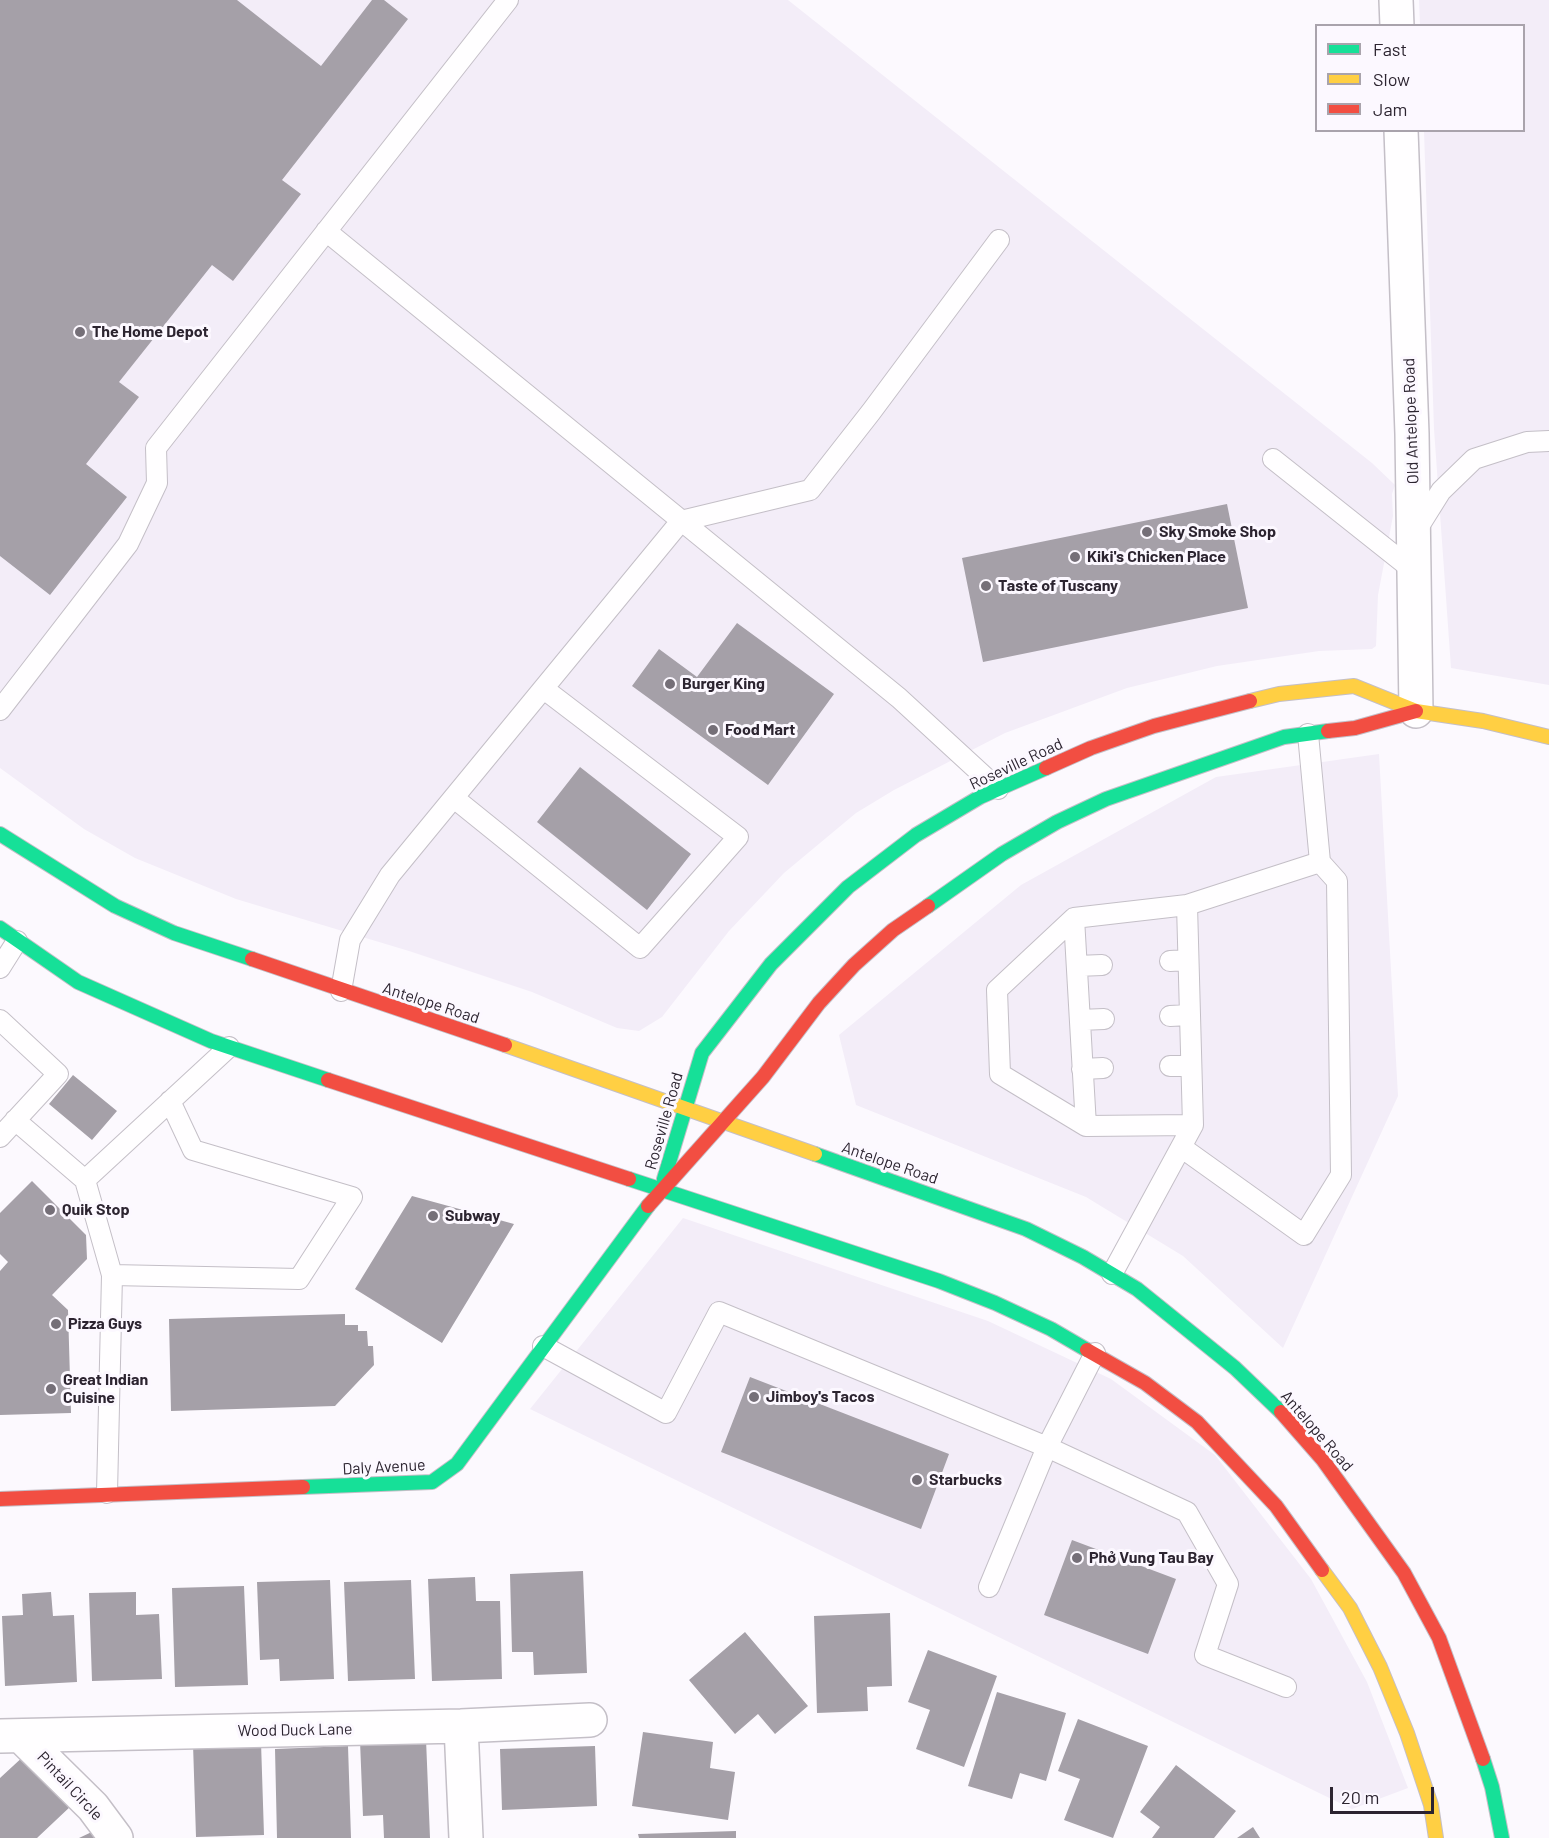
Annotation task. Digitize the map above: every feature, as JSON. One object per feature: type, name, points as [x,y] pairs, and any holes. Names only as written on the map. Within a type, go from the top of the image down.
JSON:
[{"type":"main road","name":"Roseville Road","points":[[661,1189],[702,1053],[771,964],[848,887],[916,835],[998,789],[1091,748],[1155,726],[1279,694],[1354,686],[1416,711],[1483,721],[1549,737]]},
{"type":"main road","name":"Roseville Road","points":[[661,1189],[763,1077],[819,1003],[854,964],[893,930],[1002,854],[1057,822],[1106,799],[1284,737],[1355,728],[1416,711]]},
{"type":"main road","name":"Antelope Road","points":[[0,834],[115,906],[174,933],[686,1108],[1026,1229],[1112,1274],[1182,1323],[1235,1368],[1283,1414],[1323,1460],[1367,1519],[1404,1574],[1439,1638],[1492,1787],[1502,1838]]},
{"type":"main road","points":[[0,928],[78,982],[144,1013],[229,1047],[939,1281],[995,1303],[1095,1353],[1145,1383],[1197,1422],[1276,1506],[1350,1608],[1380,1667],[1407,1733],[1431,1805],[1436,1838]]},
{"type":"main road","name":"Daly Avenue","points":[[0,1499],[432,1482],[464,1455],[661,1189]]},
{"type":"street","points":[[1396,0],[1397,24]]},
{"type":"street","name":"Old Antelope Road","points":[[1401,132],[1414,534],[1416,711]]},
{"type":"street","name":"Wood Duck Lane","points":[[10,1736],[461,1726],[590,1720]]},
{"type":"street","points":[[461,1726],[466,1838]]},
{"type":"street","name":"Pintail Circle","points":[[10,1736],[93,1807],[116,1838]]},
{"type":"lane","points":[[0,710],[128,544],[157,483],[156,448],[508,0]]},
{"type":"lane","points":[[326,231],[899,698],[998,789]]},
{"type":"lane","points":[[341,991],[350,940],[390,875],[681,520],[810,490],[999,240]]},
{"type":"lane","points":[[1414,534],[1442,491],[1474,459],[1527,442],[1549,441]]},
{"type":"lane","points":[[1274,459],[1414,571]]},
{"type":"lane","points":[[454,798],[640,948],[738,837],[544,689]]},
{"type":"lane","points":[[1181,1148],[1304,1235],[1341,1175],[1337,881],[1320,862],[1308,734]]},
{"type":"lane","points":[[1193,1125],[1086,1126],[1000,1074],[997,990],[1074,918],[1187,905],[1320,862]]},
{"type":"lane","points":[[1112,1274],[1193,1125],[1191,1066],[1180,1016],[1179,961],[1187,905]]},
{"type":"lane","points":[[1074,918],[1086,1126]]},
{"type":"lane","points":[[0,968],[17,940]]},
{"type":"lane","points":[[1077,966],[1102,965]]},
{"type":"lane","points":[[1080,1020],[1104,1019]]},
{"type":"lane","points":[[0,1020],[58,1074],[0,1137]]},
{"type":"lane","points":[[85,1180],[229,1047]]},
{"type":"lane","points":[[1170,1066],[1191,1066]]},
{"type":"lane","points":[[1082,1069],[1102,1068]]},
{"type":"lane","points":[[112,1275],[299,1279],[352,1197],[193,1149],[170,1101]]},
{"type":"lane","points":[[15,1120],[85,1180],[112,1275],[107,1493]]},
{"type":"lane","points":[[543,1346],[666,1413],[719,1312],[1047,1448],[1187,1512],[1228,1584],[1205,1655],[1286,1687]]},
{"type":"lane","points":[[989,1587],[1047,1448],[1095,1353]]},
{"type":"shaded area","points":[[0,0],[788,0],[1372,463],[1395,485],[1392,494],[1393,516],[1378,595],[1376,646],[1372,649],[1319,651],[1217,666],[1127,688],[1005,733],[894,790],[856,813],[784,873],[729,931],[662,1017],[639,1031],[617,1028],[532,992],[409,951],[236,899],[135,858],[84,829],[0,768]]},
{"type":"shaded area","points":[[1419,0],[1549,0],[1549,685],[1451,668],[1434,429],[1424,132],[1525,132],[1525,24],[1420,24]]},
{"type":"shaded area","points":[[1379,754],[1398,1096],[1283,1348],[1183,1256],[1086,1197],[856,1105],[839,1035],[1021,885],[1216,777]]},
{"type":"shaded area","points":[[683,1218],[988,1321],[1111,1379],[1215,1455],[1311,1579],[1367,1682],[1408,1788],[1352,1809],[530,1409]]},
{"type":"building","name":"The Home Depot","points":[[0,0],[237,0],[321,66],[372,0],[384,0],[408,19],[282,180],[301,194],[233,281],[212,265],[119,382],[139,397],[86,464],[127,497],[50,595],[0,556]]},
{"type":"building","points":[[1227,504],[1248,608],[983,662],[962,558]]},
{"type":"building","points":[[737,623],[834,694],[768,785],[632,686],[659,649],[697,677]]},
{"type":"building","points":[[580,767],[691,854],[647,910],[537,822]]},
{"type":"building","points":[[73,1075],[117,1111],[92,1140],[49,1104]]},
{"type":"building","points":[[32,1181],[86,1235],[87,1259],[52,1295],[68,1310],[71,1413],[0,1415],[0,1271],[8,1262],[0,1254],[0,1213]]},
{"type":"building","points":[[412,1196],[514,1224],[442,1343],[355,1289]]},
{"type":"building","points":[[345,1314],[345,1325],[358,1325],[358,1331],[367,1331],[368,1346],[373,1346],[374,1365],[335,1406],[171,1411],[169,1319]]},
{"type":"building","points":[[750,1377],[949,1454],[921,1529],[721,1452]]},
{"type":"building","points":[[1072,1540],[1176,1579],[1148,1654],[1044,1615]]},
{"type":"building","points":[[583,1571],[587,1673],[534,1675],[533,1652],[512,1652],[510,1574]]},
{"type":"building","points":[[475,1577],[476,1601],[500,1601],[502,1679],[432,1681],[428,1579]]},
{"type":"building","points":[[330,1580],[334,1679],[280,1681],[279,1659],[260,1660],[257,1582]]},
{"type":"building","points":[[411,1580],[415,1679],[348,1681],[344,1582]]},
{"type":"building","points":[[244,1586],[248,1685],[175,1687],[172,1588]]},
{"type":"building","points":[[51,1592],[53,1616],[74,1615],[77,1682],[5,1686],[2,1616],[23,1615],[22,1594]]},
{"type":"building","points":[[136,1592],[136,1615],[159,1614],[162,1679],[92,1681],[89,1593]]},
{"type":"building","points":[[890,1613],[892,1686],[867,1687],[868,1711],[817,1713],[814,1616]]},
{"type":"building","points":[[745,1632],[808,1706],[775,1734],[758,1714],[735,1734],[689,1680]]},
{"type":"building","points":[[928,1650],[997,1676],[964,1767],[916,1749],[930,1710],[908,1702]]},
{"type":"building","points":[[997,1692],[1066,1713],[1046,1781],[1020,1773],[1012,1799],[968,1786]]},
{"type":"building","points":[[1078,1719],[1148,1746],[1113,1838],[1064,1820],[1080,1779],[1058,1771]]},
{"type":"building","points":[[643,1732],[713,1742],[710,1768],[735,1772],[728,1820],[632,1806]]},
{"type":"building","points":[[426,1739],[430,1838],[384,1838],[383,1815],[363,1816],[360,1741]]},
{"type":"building","points":[[261,1742],[264,1835],[196,1837],[193,1744]]},
{"type":"building","points":[[348,1746],[351,1838],[277,1838],[275,1749]]},
{"type":"building","points":[[595,1746],[597,1806],[502,1810],[500,1749]]},
{"type":"building","points":[[26,1754],[72,1805],[37,1838],[0,1838],[0,1778]]},
{"type":"building","points":[[1176,1765],[1236,1811],[1214,1838],[1152,1838],[1160,1827],[1140,1812]]},
{"type":"building","points":[[1253,1827],[1260,1838],[1237,1838]]},
{"type":"building","points":[[96,1830],[100,1838],[79,1838]]},
{"type":"building","points":[[736,1831],[736,1838],[639,1838],[638,1834]]},
{"type":"traffic: fast","points":[[928,906],[1002,854],[1057,822],[1106,799],[1284,737],[1328,731]]},
{"type":"traffic: fast","points":[[664,1179],[702,1053],[771,964],[848,887],[916,835],[980,797],[1046,768]]},
{"type":"traffic: fast","points":[[0,834],[115,906],[174,933],[252,959]]},
{"type":"traffic: fast","points":[[0,928],[78,982],[211,1041],[328,1080]]},
{"type":"traffic: fast","points":[[815,1154],[1026,1229],[1083,1257],[1137,1289],[1235,1368],[1281,1412]]},
{"type":"traffic: fast","points":[[629,1179],[939,1281],[995,1303],[1051,1329],[1087,1350]]},
{"type":"traffic: fast","points":[[303,1487],[432,1482],[457,1464],[648,1206]]},
{"type":"traffic: fast","points":[[1483,1759],[1492,1787],[1502,1838]]},
{"type":"traffic: slow","points":[[1250,701],[1279,694],[1354,686],[1416,711],[1483,721],[1549,737]]},
{"type":"traffic: slow","points":[[505,1045],[815,1154]]},
{"type":"traffic: slow","points":[[1322,1570],[1350,1608],[1380,1667],[1407,1733],[1431,1805],[1436,1838]]},
{"type":"traffic: jam","points":[[1046,768],[1091,748],[1154,726],[1250,701]]},
{"type":"traffic: jam","points":[[1328,731],[1355,728],[1416,711]]},
{"type":"traffic: jam","points":[[648,1206],[763,1077],[819,1003],[854,965],[893,930],[928,906]]},
{"type":"traffic: jam","points":[[252,959],[505,1045]]},
{"type":"traffic: jam","points":[[328,1080],[629,1179]]},
{"type":"traffic: jam","points":[[1087,1350],[1145,1383],[1197,1422],[1276,1506],[1322,1570]]},
{"type":"traffic: jam","points":[[1281,1412],[1323,1460],[1404,1573],[1439,1638],[1483,1759]]},
{"type":"traffic: jam","points":[[0,1499],[303,1487]]},
{"type":"place","name":"The Home Depot","points":[[80,332]]},
{"type":"place","name":"Sky Smoke Shop","points":[[1147,532]]},
{"type":"place","name":"Kiki's Chicken Place","points":[[1075,557]]},
{"type":"place","name":"Taste of Tuscany","points":[[986,586]]},
{"type":"place","name":"Burger King","points":[[670,684]]},
{"type":"place","name":"Food Mart","points":[[713,730]]},
{"type":"place","name":"Quik Stop","points":[[50,1210]]},
{"type":"place","name":"Subway","points":[[433,1216]]},
{"type":"place","name":"Pizza Guys","points":[[56,1324]]},
{"type":"place","name":"Great Indian Cuisine","points":[[51,1389]]},
{"type":"place","name":"Jimboy's Tacos","points":[[754,1397]]},
{"type":"place","name":"Starbucks","points":[[917,1480]]},
{"type":"place","name":"Phở Vung Tau Bay","points":[[1077,1558]]}]
